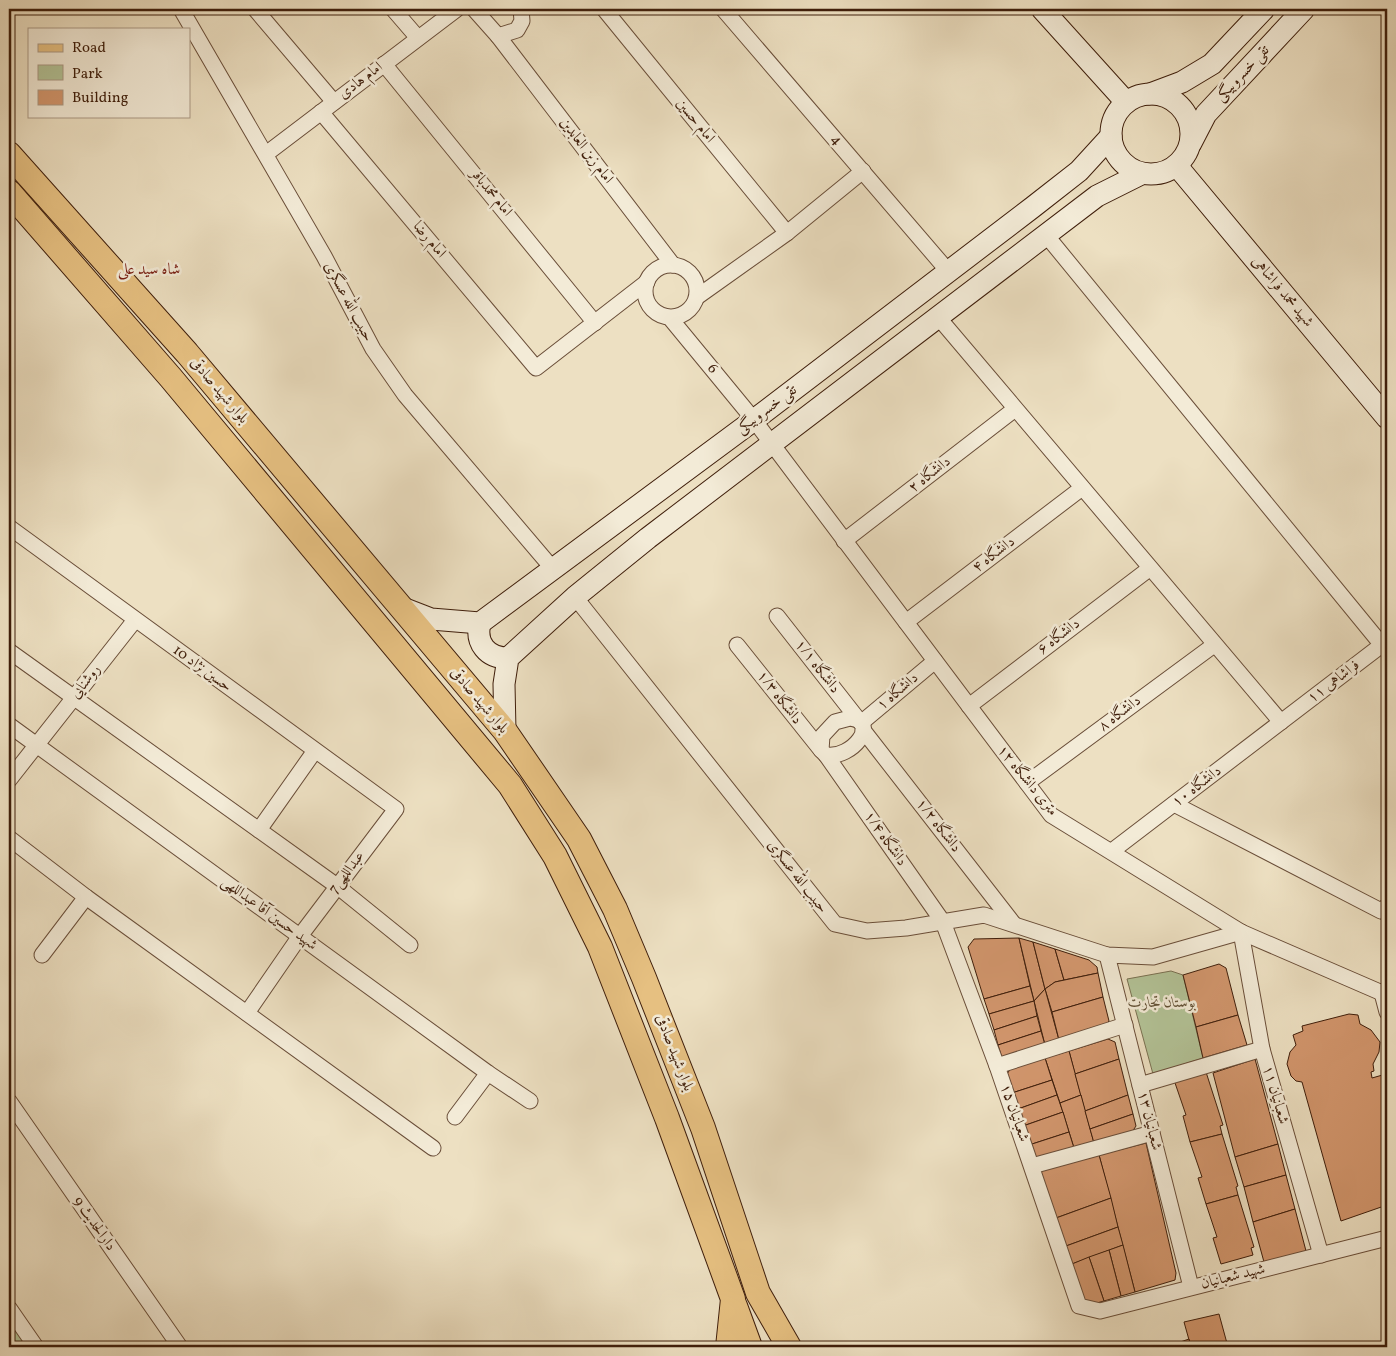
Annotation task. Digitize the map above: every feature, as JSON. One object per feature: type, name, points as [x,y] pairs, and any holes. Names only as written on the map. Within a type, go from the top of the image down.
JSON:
[{"type":"main road","points":[[1042,9],[1126,102]]},
{"type":"main road","name":"تقی خسروبیگی","points":[[1150,94],[1182,82],[1212,64],[1264,9]]},
{"type":"main road","name":"تقی خسروبیگی","points":[[1190,145],[1206,114],[1304,9]]},
{"type":"main road","points":[[1150,94],[1162,95],[1174,101],[1183,109],[1189,120],[1192,132],[1190,145],[1185,156],[1177,166],[1166,172],[1153,175],[1141,174],[1119,160],[1113,148],[1111,136],[1115,117],[1126,102],[1137,96],[1150,94]]},
{"type":"main road","name":"تقی خسروبیگی","points":[[480,623],[754,420],[1079,171],[1111,136]]},
{"type":"main road","name":"بلوار شهید صادقی","points":[[9,154],[187,353],[505,731],[579,839],[615,909],[703,1128],[758,1293],[789,1347]]},
{"type":"main road","name":"شهید محمد فراشاهی","points":[[1177,166],[1387,418]]},
{"type":"main road","name":"تقی خسروبیگی","points":[[508,658],[574,597],[938,317],[1097,196],[1141,174]]},
{"type":"main road","name":"بلوار شهید صادقی","points":[[9,192],[171,378],[510,785],[556,856],[600,947],[667,1118],[733,1299],[728,1347]]},
{"type":"main road","points":[[400,607],[430,619],[480,623],[478,636],[484,648],[495,656],[508,658],[504,684],[505,731]]},
{"type":"main road","points":[[758,1293],[771,1347]]},
{"type":"main road","points":[[733,1299],[750,1347]]},
{"type":"street","name":"حبیب الله عسگری","points":[[181,9],[266,154],[373,349],[411,402],[553,569]]},
{"type":"street","points":[[255,9],[334,102]]},
{"type":"street","points":[[393,9],[418,38]]},
{"type":"street","name":"امام هادی","points":[[266,154],[457,9]]},
{"type":"street","name":"امام زین العابدین","points":[[474,9],[498,36],[673,265]]},
{"type":"street","points":[[498,36],[517,30],[522,21],[523,9]]},
{"type":"street","name":"امام حسین","points":[[604,9],[787,233]]},
{"type":"street","name":"4","points":[[723,9],[948,271]]},
{"type":"street","name":"امام محمدباقر","points":[[384,64],[595,323]]},
{"type":"street","name":"امام رضا","points":[[321,112],[536,368],[595,323]]},
{"type":"street","points":[[646,282],[646,298],[655,312],[670,318],[681,316],[690,310],[697,297],[787,233],[863,171]]},
{"type":"street","points":[[1046,235],[1385,643]]},
{"type":"street","points":[[595,323],[646,282],[657,269],[673,265],[687,270],[696,282],[697,297]]},
{"type":"street","points":[[938,317],[1149,569],[1281,722]]},
{"type":"street","name":"6","points":[[670,318],[772,444]]},
{"type":"street","name":"دانشگاه ۲","points":[[844,541],[1015,409]]},
{"type":"street","name":"۱۲ متری دانشگاه","points":[[772,444],[1051,815],[1241,932],[1384,992]]},
{"type":"street","name":"دانشگاه ۴","points":[[906,622],[1082,488]]},
{"type":"street","name":"حسین نژاد 10","points":[[9,527],[314,752],[396,809]]},
{"type":"street","name":"دانشگاه ۶","points":[[969,706],[1149,569]]},
{"type":"street","name":"حبیب الله عسگری","points":[[574,597],[835,924],[866,931],[984,915],[1107,955],[1153,957],[1241,932]]},
{"type":"street","name":"دانشگاه ۱/۱","points":[[777,616],[860,724]]},
{"type":"street","name":"روشنایی","points":[[9,780],[135,620]]},
{"type":"street","name":"فراشاهی ۱۱","points":[[1281,722],[1385,643]]},
{"type":"street","name":"دانشگاه ۱/۳","points":[[738,645],[824,753]]},
{"type":"street","name":"دانشگاه ۸","points":[[1027,784],[1214,645]]},
{"type":"street","points":[[9,651],[336,886],[410,945]]},
{"type":"street","name":"دانشگاه ۱","points":[[860,724],[935,661]]},
{"type":"street","points":[[844,719],[860,724],[859,742],[854,747],[839,755],[824,753],[822,736],[827,728],[844,719]]},
{"type":"street","name":"دانشگاه ۱۰","points":[[1112,851],[1281,722]]},
{"type":"street","name":"دانشگاه ۱/۲","points":[[860,724],[1013,923]]},
{"type":"street","name":"شهید حسین آقا عبداللهی","points":[[9,725],[488,1074],[530,1101]]},
{"type":"street","points":[[259,830],[314,752]]},
{"type":"street","name":"دانشگاه ۱/۴","points":[[824,753],[943,922]]},
{"type":"street","points":[[1174,804],[1384,909]]},
{"type":"street","name":"عبداللهی7","points":[[247,1013],[336,886],[396,809]]},
{"type":"street","points":[[9,838],[86,897],[433,1148]]},
{"type":"street","points":[[42,956],[86,897]]},
{"type":"street","name":"شعبانیان ۱۵","points":[[943,922],[998,1066],[1080,1306]]},
{"type":"street","name":"شعبانیان ۱۱","points":[[1241,932],[1262,1049],[1321,1255]]},
{"type":"street","name":"شعبانیان ۱۳","points":[[1107,955],[1191,1288]]},
{"type":"street","points":[[1384,992],[1387,1012]]},
{"type":"street","points":[[998,1066],[1125,1025]]},
{"type":"street","points":[[1140,1084],[1262,1049]]},
{"type":"street","points":[[455,1117],[488,1074]]},
{"type":"street","name":"دارالحدیث 9","points":[[9,1101],[180,1347]]},
{"type":"street","points":[[1032,1166],[1152,1133]]},
{"type":"street","name":"شهید شعبانیان","points":[[1080,1306],[1100,1311],[1387,1238]]},
{"type":"street","points":[[9,1308],[36,1347]]},
{"type":"green space","name":"بوستان تجارت","points":[[1171,971],[1183,975],[1203,1058],[1153,1074],[1127,979]]},
{"type":"green space","points":[[9,1320],[29,1347],[9,1347]]},
{"type":"building","points":[[1019,938],[1030,986],[984,999],[968,947],[974,939]]},
{"type":"building","points":[[1019,938],[1033,942],[1045,989],[1034,1001]]},
{"type":"building","points":[[1033,942],[1055,949],[1064,980],[1055,982],[1045,989]]},
{"type":"building","points":[[1055,949],[1089,960],[1097,967],[1098,973],[1064,980]]},
{"type":"building","points":[[1219,964],[1226,968],[1238,1015],[1196,1027],[1183,975]]},
{"type":"building","points":[[1098,973],[1103,997],[1052,1012],[1045,989],[1055,982]]},
{"type":"building","points":[[1030,986],[1034,1001],[989,1014],[984,999]]},
{"type":"building","points":[[1045,989],[1059,1040],[1045,1045],[1034,1001]]},
{"type":"building","points":[[1103,997],[1109,1021],[1105,1025],[1059,1040],[1052,1012]]},
{"type":"building","points":[[1034,1001],[1037,1016],[994,1030],[989,1014]]},
{"type":"building","points":[[1349,1014],[1358,1015],[1360,1024],[1371,1030],[1380,1042],[1379,1052],[1373,1064],[1374,1071],[1371,1072],[1372,1078],[1386,1074],[1387,1078],[1387,1205],[1341,1221],[1302,1082],[1296,1081],[1291,1076],[1287,1064],[1290,1052],[1296,1045],[1293,1035],[1303,1031],[1302,1026]]},
{"type":"building","points":[[1238,1015],[1247,1045],[1203,1058],[1196,1027]]},
{"type":"building","points":[[1037,1016],[1041,1031],[998,1045],[994,1030]]},
{"type":"building","points":[[1041,1031],[1045,1045],[1002,1058],[998,1045]]},
{"type":"building","points":[[1108,1039],[1115,1042],[1119,1059],[1075,1074],[1069,1051]]},
{"type":"building","points":[[1069,1051],[1081,1095],[1060,1103],[1045,1058]]},
{"type":"building","points":[[1045,1058],[1052,1080],[1012,1093],[1007,1074],[1011,1068]]},
{"type":"building","points":[[1119,1059],[1128,1095],[1085,1111],[1075,1074]]},
{"type":"building","points":[[1255,1059],[1278,1144],[1235,1157],[1213,1073]]},
{"type":"building","points":[[1206,1072],[1223,1125],[1220,1126],[1222,1134],[1190,1142],[1183,1116],[1186,1115],[1174,1080]]},
{"type":"building","points":[[1052,1080],[1057,1095],[1018,1109],[1012,1093]]},
{"type":"building","points":[[1057,1095],[1063,1112],[1023,1126],[1018,1109]]},
{"type":"building","points":[[1081,1095],[1094,1143],[1074,1148],[1060,1103]]},
{"type":"building","points":[[1128,1095],[1133,1114],[1090,1129],[1085,1111]]},
{"type":"building","points":[[1063,1112],[1069,1132],[1029,1145],[1023,1126]]},
{"type":"building","points":[[1133,1114],[1136,1126],[1132,1132],[1094,1143],[1090,1129]]},
{"type":"building","points":[[1069,1132],[1074,1148],[1039,1158],[1032,1155],[1029,1145]]},
{"type":"building","points":[[1222,1134],[1238,1186],[1236,1187],[1238,1195],[1206,1204],[1198,1178],[1202,1177],[1190,1142]]},
{"type":"building","points":[[1146,1143],[1176,1273],[1175,1280],[1135,1292],[1099,1155]]},
{"type":"building","points":[[1278,1144],[1286,1175],[1244,1187],[1235,1157]]},
{"type":"building","points":[[1099,1155],[1111,1198],[1056,1218],[1039,1170]]},
{"type":"building","points":[[1286,1175],[1295,1209],[1253,1222],[1244,1187]]},
{"type":"building","points":[[1238,1195],[1254,1247],[1251,1248],[1253,1255],[1221,1264],[1213,1238],[1217,1237],[1206,1204]]},
{"type":"building","points":[[1111,1198],[1118,1227],[1066,1246],[1056,1218]]},
{"type":"building","points":[[1295,1209],[1306,1251],[1264,1262],[1253,1222]]},
{"type":"building","points":[[1118,1227],[1123,1245],[1072,1264],[1066,1246]]},
{"type":"building","points":[[1123,1245],[1135,1292],[1121,1296],[1109,1250]]},
{"type":"building","points":[[1109,1250],[1121,1296],[1104,1301],[1089,1257]]},
{"type":"building","points":[[1089,1257],[1104,1301],[1093,1304],[1085,1301],[1072,1264]]},
{"type":"building","points":[[1219,1314],[1228,1347],[1191,1347],[1184,1322]]},
{"type":"building","points":[[1189,1339],[1191,1347],[1166,1347]]},
{"type":"district","name":"شاه سید علی","points":[[149,270]]}]
